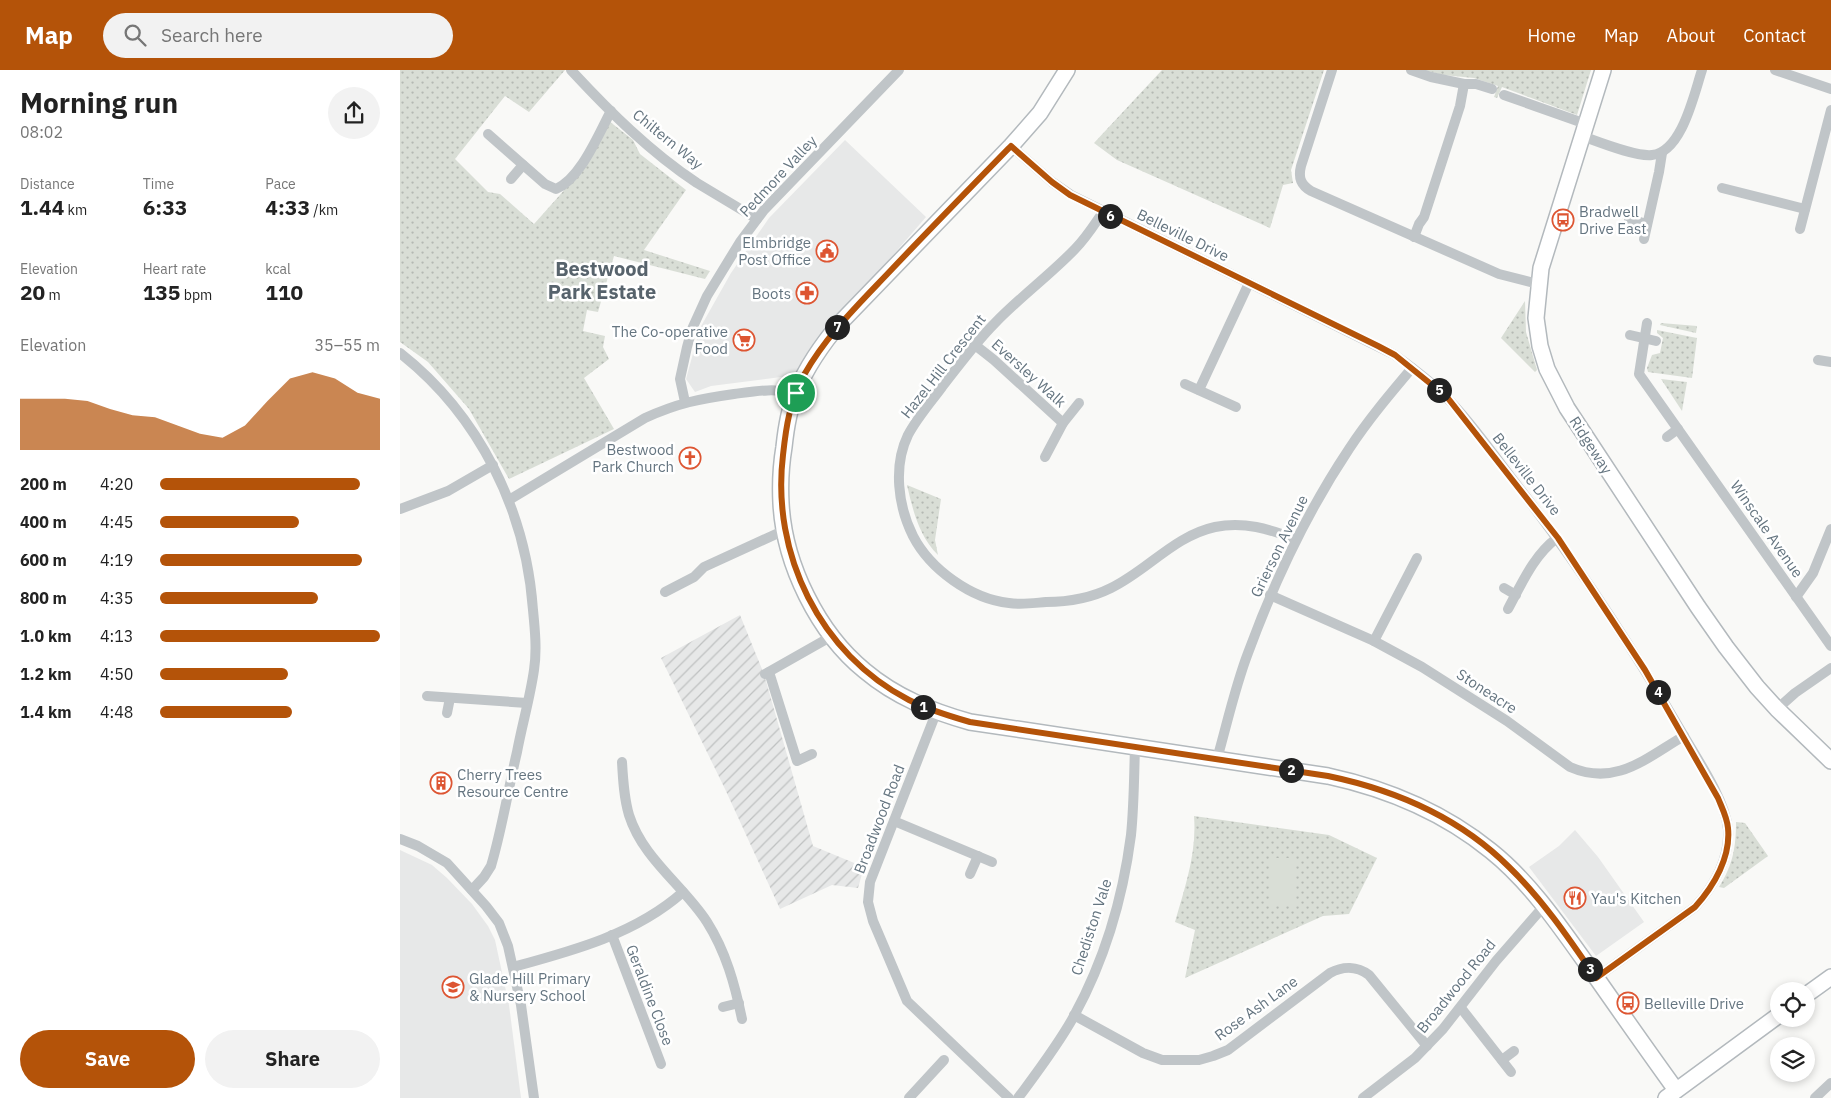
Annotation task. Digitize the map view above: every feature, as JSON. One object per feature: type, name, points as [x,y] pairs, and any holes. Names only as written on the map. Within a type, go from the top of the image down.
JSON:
[{"type":"street","name":"Chiltern Way","points":[[571,70],[637,136],[692,179],[757,218]]},
{"type":"street","points":[[1067,70],[1040,113],[1011,146],[841,322],[814,359],[796,393],[786,425],[782,464],[781,505],[792,558],[802,587],[817,615],[831,635],[854,661],[875,679],[910,700],[936,712],[970,722],[1328,776],[1379,789],[1407,800],[1447,820],[1492,852],[1544,906],[1596,978],[1671,1094],[1770,1022]]},
{"type":"street","points":[[1332,70],[1301,166],[1299,174],[1302,183],[1311,191],[1504,276],[1538,284]]},
{"type":"street","points":[[1411,70],[1431,77],[1464,84],[1476,84],[1492,89]]},
{"type":"street","name":"Ridgeway","points":[[1602,70],[1538,284],[1536,318],[1540,346],[1547,369],[1567,408],[1698,607],[1756,686],[1831,761]]},
{"type":"street","points":[[1504,95],[1640,154],[1652,155],[1662,153],[1674,143],[1681,130],[1702,70]]},
{"type":"street","points":[[1775,70],[1831,89]]},
{"type":"street","name":"Pedmore Valley","points":[[685,402],[680,380],[687,347],[699,313],[721,273],[757,218],[895,71]]},
{"type":"street","points":[[1414,237],[1424,217],[1460,106],[1464,84]]},
{"type":"street","points":[[1800,229],[1831,110]]},
{"type":"street","points":[[488,134],[545,184],[556,189],[565,185],[582,164],[611,111]]},
{"type":"street","name":"Belleville Drive","points":[[1011,146],[1064,191],[1103,212],[1395,355],[1435,386],[1458,409],[1558,538],[1645,670],[1705,772],[1726,818],[1728,840],[1722,864],[1710,888],[1695,907],[1596,978]]},
{"type":"street","points":[[1644,239],[1662,153]]},
{"type":"street","points":[[511,179],[523,165]]},
{"type":"street","points":[[1722,188],[1805,208]]},
{"type":"street","name":"Hazel Hill Crescent","points":[[1103,212],[1077,248],[995,322],[929,404],[908,435],[899,466],[900,496],[909,528],[924,553],[951,579],[991,599],[1011,604],[1072,601],[1086,598],[1112,587],[1181,540],[1208,529],[1227,525],[1252,526],[1266,528],[1296,539]]},
{"type":"street","points":[[1629,219],[1647,224]]},
{"type":"street","points":[[1199,390],[1249,283]]},
{"type":"street","name":"Winscale Avenue","points":[[1646,323],[1639,374],[1831,646]]},
{"type":"street","points":[[1630,334],[1656,341]]},
{"type":"street","name":"Eversley Walk","points":[[975,345],[1063,423]]},
{"type":"street","points":[[400,352],[424,373],[452,404],[480,442],[493,465],[509,500],[527,564],[532,598],[535,630],[534,669],[491,866],[484,878],[472,890]]},
{"type":"street","points":[[1818,360],[1831,362]]},
{"type":"street","name":"Grierson Avenue","points":[[1217,759],[1247,654],[1270,595],[1296,539],[1348,450],[1412,368]]},
{"type":"street","points":[[1185,384],[1236,407]]},
{"type":"street","points":[[509,500],[645,418],[685,402],[773,389],[796,393]]},
{"type":"street","points":[[1045,457],[1063,423],[1079,403]]},
{"type":"street","points":[[1667,437],[1678,429]]},
{"type":"street","points":[[400,509],[448,491],[493,465]]},
{"type":"street","points":[[1796,597],[1813,573],[1831,529]]},
{"type":"street","points":[[665,592],[694,577],[704,567],[785,530]]},
{"type":"street","points":[[1508,609],[1536,558],[1545,547],[1558,538]]},
{"type":"street","points":[[1374,641],[1417,558]]},
{"type":"street","points":[[1504,588],[1516,595]]},
{"type":"street","name":"Stoneacre","points":[[1270,595],[1374,641],[1422,667],[1508,721],[1566,764],[1581,771],[1594,774],[1609,774],[1625,770],[1684,736]]},
{"type":"street","points":[[812,754],[797,761],[767,673],[819,644],[831,635]]},
{"type":"street","points":[[1777,709],[1801,688],[1831,668]]},
{"type":"street","points":[[428,696],[527,703]]},
{"type":"street","points":[[447,713],[450,698]]},
{"type":"street","name":"Broadwood Road","points":[[936,712],[870,882],[868,893],[873,921],[903,993],[913,1008],[1009,1098]]},
{"type":"street","name":"Chediston Vale","points":[[1018,1098],[1048,1057],[1074,1015],[1104,946],[1121,888],[1131,833],[1136,747]]},
{"type":"street","points":[[622,762],[626,801],[629,815],[637,833],[652,857],[708,924],[728,965],[742,1019]]},
{"type":"street","points":[[894,821],[992,862]]},
{"type":"street","points":[[400,839],[418,846],[447,863],[499,923],[508,946],[521,1005],[534,1098]]},
{"type":"street","points":[[970,874],[978,856]]},
{"type":"street","points":[[513,967],[550,957],[612,936],[649,917],[672,902],[683,892]]},
{"type":"street","name":"Broadwood Road","points":[[1363,1098],[1427,1046],[1461,1008],[1496,961],[1544,906]]},
{"type":"street","name":"Geraldine Close","points":[[612,936],[660,1064]]},
{"type":"street","name":"Rose Ash Lane","points":[[1074,1015],[1152,1057],[1172,1061],[1199,1060],[1228,1050],[1330,973],[1350,968],[1363,971],[1369,975],[1427,1046]]},
{"type":"street","points":[[1815,989],[1831,977]]},
{"type":"street","points":[[723,1007],[739,1003]]},
{"type":"street","points":[[1461,1008],[1511,1072]]},
{"type":"street","points":[[1502,1060],[1514,1051]]},
{"type":"street","points":[[909,1098],[944,1060]]},
{"type":"street","points":[[1815,1098],[1831,1083]]},
{"type":"shaded area","points":[[400,70],[565,70],[529,112],[505,96],[455,159],[488,192],[500,194],[534,224],[584,168],[609,121],[633,140],[640,154],[686,190],[644,250],[710,271],[705,279],[614,256],[598,312],[587,310],[583,331],[605,336],[603,347],[609,359],[584,378],[614,429],[509,479],[469,409],[428,362],[400,342]]},
{"type":"shaded area","points":[[1162,70],[1324,70],[1291,170],[1293,183],[1283,185],[1270,228],[1117,160],[1094,143]]},
{"type":"shaded area","points":[[1424,70],[1591,70],[1577,115],[1502,87],[1497,98],[1494,97],[1498,86],[1474,78],[1443,75]]},
{"type":"shaded area","points":[[845,140],[926,217],[856,298],[827,327],[796,375],[711,386],[695,392],[686,379],[700,328],[731,273],[769,218]]},
{"type":"shaded area","points":[[1525,301],[1526,332],[1537,370],[1535,372],[1501,338]]},
{"type":"shaded area","points":[[1661,323],[1697,326],[1696,333],[1660,325]]},
{"type":"shaded area","points":[[1657,330],[1697,338],[1692,378],[1648,372],[1647,368],[1652,355],[1660,353],[1663,338],[1657,333]]},
{"type":"shaded area","points":[[1661,379],[1687,382],[1682,411]]},
{"type":"shaded area","points":[[907,485],[941,499],[935,540],[938,555],[931,548],[921,531],[914,514]]},
{"type":"shaded area","points":[[740,615],[764,674],[813,846],[864,867],[858,888],[832,885],[780,909],[725,789],[661,658]]},
{"type":"shaded area","points":[[1194,816],[1329,835],[1377,858],[1349,914],[1323,916],[1185,978],[1195,930],[1175,922],[1192,857]]},
{"type":"shaded area","points":[[1736,822],[1745,823],[1768,856],[1724,888],[1719,887],[1728,871],[1733,856]]},
{"type":"shaded area","points":[[1575,830],[1598,857],[1644,922],[1596,956],[1529,867],[1559,846]]},
{"type":"shaded area","name":"Glade Hill Primary & Nursery School","points":[[400,850],[432,865],[447,878],[472,904],[488,926],[495,940],[509,1005],[521,1098],[400,1098]]},
{"type":"shaded area","points":[[1270,858],[1296,858],[1296,905],[1270,905]]},
{"type":"place","name":"Bradwell Drive East","points":[[1563,220]]},
{"type":"place","name":"Elmbridge Post Office","points":[[827,251]]},
{"type":"place","name":"Boots","points":[[807,293]]},
{"type":"place","name":"The Co-operative Food","points":[[744,340]]},
{"type":"place","name":"Bestwood Park Church","points":[[690,458]]},
{"type":"place","name":"Cherry Trees Resource Centre","points":[[441,783]]},
{"type":"place","name":"Yau's Kitchen","points":[[1575,898]]},
{"type":"place","name":"Glade Hill Primary & Nursery School","points":[[453,987]]},
{"type":"place","name":"Belleville Drive","points":[[1628,1003]]},
{"type":"district","name":"Bestwood Park Estate","points":[[602,280]]},
{"type":"route","points":[[1011,146],[1070,195],[1395,355],[1447,397],[1558,538],[1645,670],[1705,772],[1718,798],[1728,828],[1726,852],[1716,878],[1695,907],[1596,978],[1544,906],[1508,866],[1470,835],[1428,809],[1407,800],[1353,781],[1328,776],[970,722],[936,712],[910,700],[875,679],[843,650],[808,601],[799,580],[785,530],[780,482],[786,425],[796,393],[803,377],[823,344],[841,322],[1011,146]]}]
